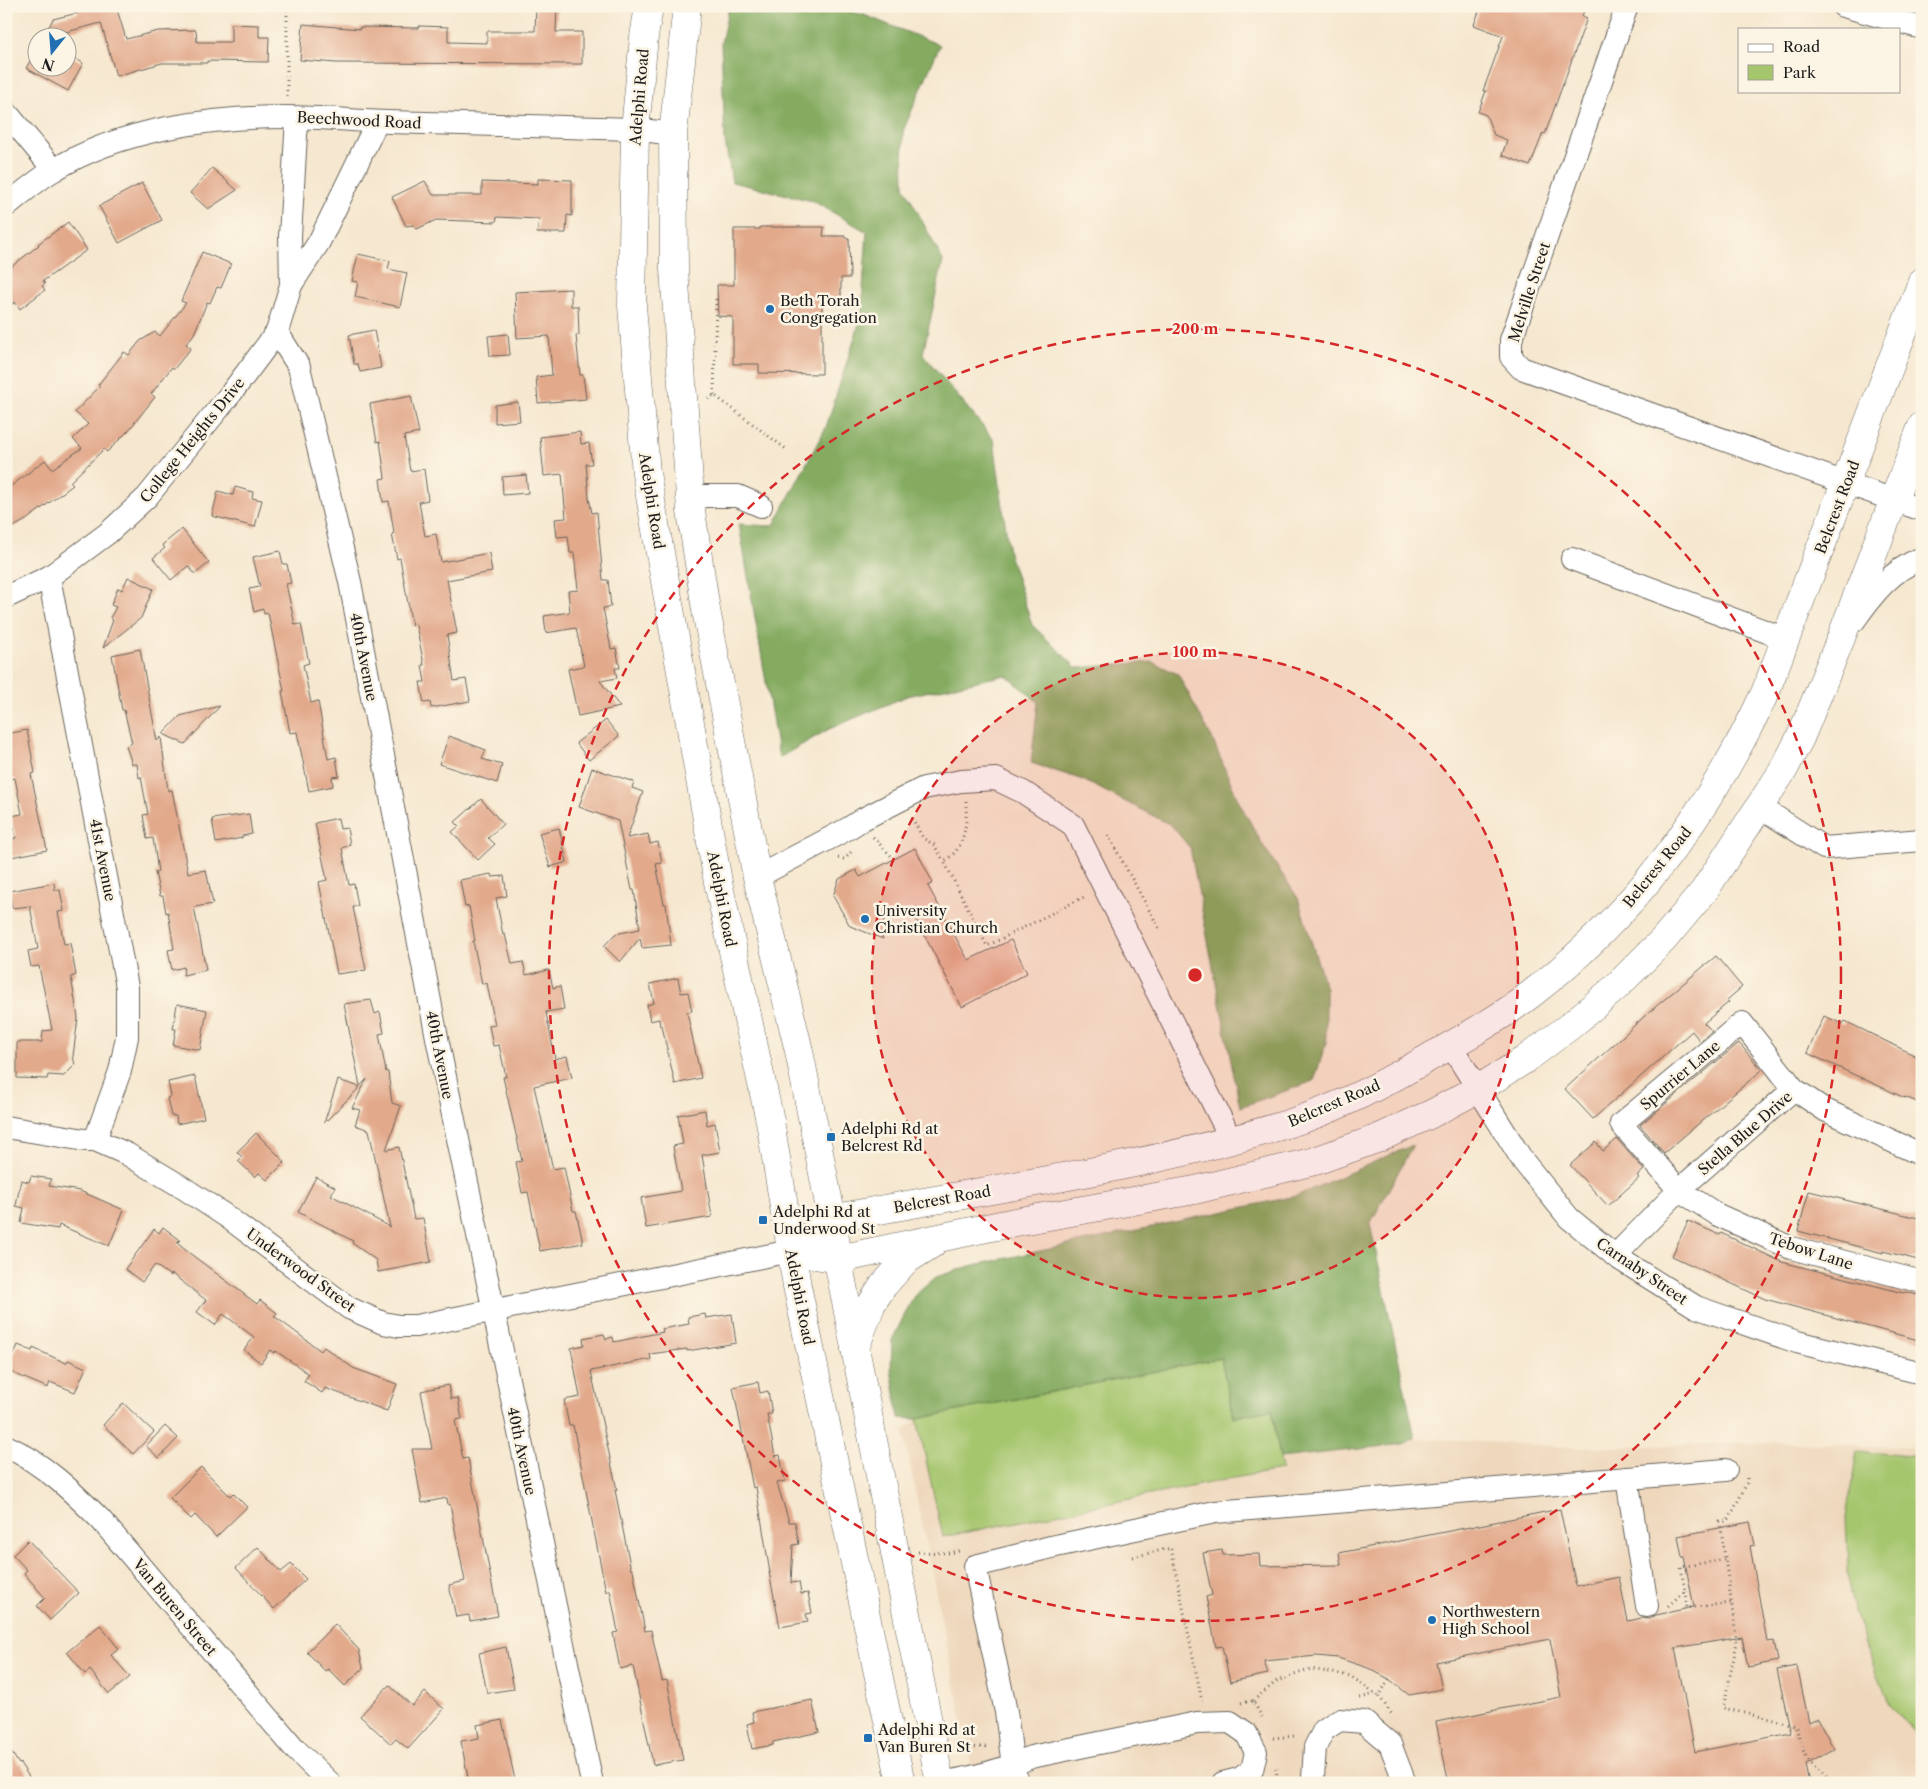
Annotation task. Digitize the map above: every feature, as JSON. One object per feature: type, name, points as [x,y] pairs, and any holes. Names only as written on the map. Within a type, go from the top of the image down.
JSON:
[{"type":"main road","name":"Adelphi Road","points":[[649,6],[635,129],[632,306],[646,473],[718,882],[770,1121],[801,1306],[902,1783]]},
{"type":"main road","points":[[688,6],[673,134],[674,269],[689,496],[700,576],[757,877],[799,1051],[940,1783]]},
{"type":"main road","name":"Belcrest Road","points":[[791,1251],[832,1219],[1140,1161],[1289,1123],[1351,1099],[1408,1070],[1451,1046],[1530,995],[1602,930],[1637,894],[1691,825],[1742,742],[1765,693],[1922,282]]},
{"type":"main road","points":[[791,1251],[838,1259],[942,1237],[1195,1190],[1315,1161],[1379,1138],[1478,1089],[1526,1058],[1570,1026],[1615,988],[1664,939],[1704,891],[1784,769],[1800,736],[1841,638],[1922,426]]},
{"type":"main road","points":[[855,1348],[872,1303],[883,1286],[905,1261],[942,1237]]},
{"type":"street","name":"Melville Street","points":[[1627,6],[1511,340],[1511,357],[1521,368],[1922,510]]},
{"type":"street","points":[[1843,6],[1922,28]]},
{"type":"street","points":[[6,112],[54,170]]},
{"type":"street","name":"Beechwood Road","points":[[9,198],[82,155],[114,143],[166,127],[222,121],[297,118],[635,129],[673,134]]},
{"type":"street","name":"College Heights Drive","points":[[291,285],[290,236],[297,118]]},
{"type":"street","name":"College Heights Drive","points":[[6,597],[49,577],[108,533],[147,497],[232,392],[277,332],[291,285],[319,242],[377,122]]},
{"type":"street","name":"40th Avenue","points":[[277,332],[300,367],[350,582],[438,1043],[592,1783]]},
{"type":"street","points":[[689,496],[738,496],[761,506]]},
{"type":"street","points":[[1841,638],[1868,600],[1888,578],[1911,562],[1922,558]]},
{"type":"street","points":[[1572,559],[1786,639]]},
{"type":"street","name":"41st Avenue","points":[[49,577],[127,987],[127,1037],[120,1071],[95,1140]]},
{"type":"street","points":[[757,877],[924,788],[961,781],[996,779],[1023,792],[1073,825],[1224,1125],[1228,1140]]},
{"type":"street","points":[[1760,807],[1824,848],[1922,840]]},
{"type":"street","name":"Spurrier Lane","points":[[1680,1190],[1621,1124],[1742,1023],[1794,1089]]},
{"type":"street","name":"Carnaby Street","points":[[1451,1046],[1523,1160],[1569,1218],[1615,1256],[1696,1307],[1797,1342],[1922,1373]]},
{"type":"street","name":"Stella Blue Drive","points":[[1615,1256],[1680,1190],[1794,1089],[1825,1110],[1922,1155]]},
{"type":"street","name":"Underwood Street","points":[[6,1127],[95,1140],[127,1154],[226,1216],[349,1308],[383,1323],[399,1326],[416,1326],[791,1251]]},
{"type":"street","name":"Tebow Lane","points":[[1680,1190],[1718,1215],[1791,1248],[1922,1282]]},
{"type":"street","name":"Van Buren Street","points":[[6,1446],[49,1472],[73,1492],[95,1515],[296,1750],[330,1783]]},
{"type":"street","points":[[1015,1774],[1006,1712],[975,1566],[1051,1547],[1215,1512],[1726,1470]]},
{"type":"street","points":[[1627,1478],[1657,1607]]},
{"type":"street","points":[[1315,1783],[1313,1778],[1315,1747],[1324,1730],[1339,1720],[1364,1722],[1390,1744],[1405,1783]]},
{"type":"street","points":[[940,1783],[1015,1774],[1031,1757],[1197,1723],[1230,1722],[1246,1733],[1256,1752],[1252,1770],[1239,1779],[1223,1783]]},
{"type":"path","points":[[287,96],[288,6]]},
{"type":"path","points":[[714,396],[716,298],[718,298]]},
{"type":"path","points":[[703,403],[714,396]]},
{"type":"path","points":[[714,396],[786,449]]},
{"type":"path","points":[[944,861],[951,857],[958,849],[967,824],[966,799],[958,801]]},
{"type":"path","points":[[919,812],[911,816],[923,838],[934,845],[944,861],[988,946],[1105,887]]},
{"type":"path","points":[[865,839],[880,832]]},
{"type":"path","points":[[1108,834],[1158,928]]},
{"type":"path","points":[[872,836],[894,859]]},
{"type":"path","points":[[834,857],[844,859],[849,855],[852,846]]},
{"type":"path","points":[[1726,1470],[1747,1467],[1747,1483],[1728,1520],[1720,1522],[1737,1643],[1723,1708],[1795,1725],[1805,1755],[1833,1783]]},
{"type":"path","points":[[1133,1557],[1171,1548],[1204,1709]]},
{"type":"path","points":[[1725,1559],[1681,1567],[1687,1608],[1731,1603]]},
{"type":"path","points":[[1657,1607],[1685,1591]]},
{"type":"path","points":[[1253,1701],[1276,1681],[1311,1669],[1350,1676],[1379,1696]]},
{"type":"shaded area","name":"Northwestern High School","points":[[1221,1358],[1233,1416],[1272,1410],[1280,1458],[1403,1444],[1415,1438],[1586,1448],[1776,1442],[1922,1448],[1922,1783],[975,1783],[903,1431],[917,1419]]},
{"type":"green space","points":[[729,6],[829,6],[864,15],[940,45],[903,131],[904,186],[943,261],[923,354],[994,440],[1009,553],[1032,625],[1077,668],[1152,662],[1178,674],[1211,736],[1239,802],[1264,847],[1298,898],[1326,989],[1326,1043],[1314,1081],[1240,1107],[1190,848],[1171,825],[1083,780],[1031,763],[1038,702],[1006,675],[907,696],[829,729],[779,758],[739,524],[774,525],[826,427],[861,318],[867,232],[813,201],[732,182],[725,141],[721,43]]},
{"type":"green space","points":[[1413,1145],[1370,1224],[1415,1438],[1403,1444],[1280,1458],[1272,1410],[1233,1417],[1221,1358],[917,1419],[899,1418],[891,1369],[892,1340],[914,1296],[936,1277],[970,1266],[1296,1196]]},
{"type":"green space","points":[[1221,1358],[1233,1417],[1272,1410],[1282,1470],[943,1537],[917,1419]]},
{"type":"green space","points":[[1857,1451],[1922,1457],[1922,1741],[1891,1705],[1865,1647],[1849,1594],[1846,1517]]},
{"type":"building","points":[[77,6],[116,6],[126,39],[158,31],[196,30],[197,42],[231,42],[231,24],[259,25],[259,37],[269,37],[268,62],[207,61],[207,63],[162,63],[116,76],[101,23],[78,29],[48,28],[53,19],[78,13]]},
{"type":"building","points":[[536,6],[557,6],[556,32],[582,32],[582,64],[336,63],[300,60],[303,24],[360,29],[360,27],[448,27],[448,42],[487,43],[487,31],[535,31]]},
{"type":"building","points":[[1481,6],[1586,6],[1582,16],[1587,18],[1545,134],[1543,133],[1530,166],[1502,155],[1507,140],[1494,135],[1486,115],[1478,112],[1486,91],[1483,91],[1503,36],[1474,25]]},
{"type":"building","points":[[78,60],[83,63],[78,72]]},
{"type":"building","points":[[44,78],[75,78],[68,91]]},
{"type":"building","points":[[212,168],[237,190],[208,209],[190,193]]},
{"type":"building","points":[[538,179],[572,180],[572,216],[567,215],[566,233],[537,233],[539,219],[497,217],[496,222],[436,220],[417,229],[413,225],[406,226],[392,197],[425,181],[433,195],[482,195],[482,182],[538,184]]},
{"type":"building","points":[[142,183],[162,220],[119,243],[99,206]]},
{"type":"building","points":[[68,222],[87,250],[43,281],[45,284],[42,286],[45,290],[20,309],[15,302],[6,309],[6,271]]},
{"type":"building","name":"Beth Torah Congregation","points":[[760,227],[824,227],[823,236],[845,236],[845,238],[849,238],[850,278],[841,278],[841,301],[822,301],[822,374],[759,373],[759,364],[733,364],[733,317],[718,316],[717,285],[734,285],[734,229],[760,229]]},
{"type":"building","points":[[202,252],[231,264],[221,288],[217,287],[210,303],[207,302],[194,334],[186,344],[191,348],[174,369],[172,367],[151,394],[155,397],[128,431],[107,452],[104,449],[70,482],[73,485],[26,520],[6,531],[6,490],[45,460],[52,469],[82,448],[73,439],[88,424],[75,412],[100,386],[98,385],[124,352],[129,355],[140,341],[155,332],[160,336],[186,303],[181,301]]},
{"type":"building","points":[[358,254],[390,261],[388,269],[407,273],[400,307],[355,297],[358,282],[352,281]]},
{"type":"building","points":[[571,289],[571,306],[578,306],[579,335],[576,335],[580,375],[583,375],[586,399],[538,403],[536,377],[552,375],[549,336],[517,338],[515,292]]},
{"type":"building","points":[[374,330],[381,368],[360,372],[358,364],[354,364],[349,335]]},
{"type":"building","points":[[508,334],[510,355],[490,356],[488,336]]},
{"type":"building","points":[[411,396],[419,433],[404,436],[410,471],[424,469],[428,500],[419,502],[425,536],[436,534],[441,562],[489,553],[492,572],[447,580],[457,633],[447,635],[454,681],[466,679],[470,701],[431,708],[430,702],[424,703],[420,682],[425,682],[422,665],[424,665],[416,625],[412,626],[400,558],[397,559],[392,534],[394,533],[389,501],[383,502],[380,479],[385,478],[380,441],[377,442],[370,404]]},
{"type":"building","points":[[518,402],[520,421],[495,423],[495,405]]},
{"type":"building","points":[[580,432],[581,444],[589,443],[592,464],[586,464],[589,498],[592,513],[597,512],[603,580],[608,580],[611,607],[603,608],[611,649],[616,648],[620,668],[615,668],[617,678],[600,681],[620,707],[578,716],[568,669],[584,666],[576,628],[546,633],[544,616],[570,612],[568,591],[578,590],[574,553],[570,553],[568,536],[557,537],[555,519],[566,518],[562,474],[544,476],[540,437]]},
{"type":"building","points":[[526,475],[528,493],[503,495],[502,477]]},
{"type":"building","points":[[235,487],[253,492],[252,498],[262,500],[255,527],[212,516],[218,491],[233,495]]},
{"type":"building","points":[[182,529],[209,563],[195,574],[188,566],[171,580],[153,558],[165,548],[162,545]]},
{"type":"building","points":[[280,551],[283,564],[287,564],[291,583],[286,584],[295,625],[301,624],[309,663],[303,665],[311,703],[318,701],[328,759],[336,757],[339,776],[332,777],[333,786],[309,791],[297,732],[290,733],[282,691],[284,691],[268,613],[264,614],[263,609],[254,612],[249,589],[260,587],[253,557]]},
{"type":"building","points":[[128,577],[153,589],[141,618],[103,648],[113,620],[110,618],[116,607],[111,605],[118,588],[122,590]]},
{"type":"building","points":[[140,649],[157,741],[161,737],[168,791],[172,790],[188,873],[206,870],[213,904],[194,907],[206,970],[183,975],[184,967],[172,970],[168,950],[174,949],[168,912],[166,913],[163,896],[160,896],[155,872],[158,872],[153,838],[147,839],[143,815],[148,814],[141,777],[139,778],[137,764],[132,764],[126,746],[132,743],[124,710],[122,710],[112,655]]},
{"type":"building","points":[[220,706],[185,744],[163,734],[180,716]]},
{"type":"building","points":[[606,720],[619,736],[589,760],[576,743]]},
{"type":"building","points":[[27,730],[35,773],[31,774],[47,850],[6,858],[6,840],[16,838],[11,816],[22,814],[15,778],[6,780],[6,734]]},
{"type":"building","points":[[449,736],[486,750],[482,759],[502,765],[497,783],[439,764]]},
{"type":"building","points":[[592,768],[634,782],[632,788],[643,792],[627,838],[648,834],[650,844],[658,842],[662,863],[656,864],[664,904],[666,904],[671,945],[642,948],[640,938],[620,962],[604,946],[615,934],[640,929],[634,890],[632,890],[618,821],[579,807]]},
{"type":"building","points":[[481,799],[503,824],[488,838],[495,844],[478,860],[452,832],[459,826],[455,822]]},
{"type":"building","points":[[249,814],[252,834],[216,843],[212,819]]},
{"type":"building","points":[[338,818],[340,829],[347,828],[350,845],[342,848],[349,885],[354,884],[358,906],[353,907],[366,970],[337,974],[319,882],[327,880],[315,823]]},
{"type":"building","points":[[559,828],[567,862],[550,867],[539,833]]},
{"type":"building","name":"University Christian Church","points":[[915,848],[933,883],[928,886],[968,960],[1011,940],[1027,973],[962,1007],[910,908],[877,925],[883,939],[850,926],[833,896],[839,879],[856,870],[860,877]]},
{"type":"building","points":[[491,874],[492,877],[504,876],[507,896],[496,898],[503,935],[505,934],[512,964],[523,962],[526,975],[549,970],[553,988],[560,986],[564,1009],[546,1012],[555,1059],[567,1056],[572,1078],[534,1086],[553,1169],[564,1167],[573,1211],[576,1211],[583,1243],[540,1251],[528,1192],[522,1193],[516,1162],[522,1161],[503,1077],[506,1077],[499,1045],[493,1046],[489,1026],[495,1025],[487,983],[482,984],[473,941],[475,941],[469,906],[465,907],[460,880]]},
{"type":"building","points":[[54,883],[55,890],[60,890],[64,911],[58,912],[64,944],[70,943],[76,975],[71,977],[78,1018],[73,1056],[75,1065],[64,1076],[48,1075],[47,1079],[17,1078],[17,1042],[42,1042],[43,1031],[52,1030],[39,966],[31,967],[28,951],[38,949],[30,906],[12,908],[9,891]]},
{"type":"building","points":[[1716,956],[1742,987],[1727,1000],[1729,1002],[1704,1023],[1712,1031],[1700,1041],[1692,1031],[1593,1119],[1565,1089],[1647,1014]]},
{"type":"building","points":[[678,978],[681,993],[688,992],[692,1011],[687,1012],[701,1078],[675,1084],[662,1026],[660,1026],[659,1019],[650,1021],[647,1005],[654,1003],[650,984]]},
{"type":"building","points":[[371,1000],[375,1014],[380,1012],[384,1033],[379,1034],[386,1072],[388,1072],[392,1103],[401,1106],[386,1150],[399,1147],[414,1219],[423,1218],[431,1262],[378,1272],[376,1260],[352,1243],[353,1241],[298,1212],[316,1177],[335,1187],[331,1195],[390,1227],[369,1130],[355,1125],[360,1110],[352,1108],[367,1079],[360,1086],[344,1004]]},
{"type":"building","points":[[177,1004],[207,1010],[200,1050],[173,1045],[176,1029],[173,1029]]},
{"type":"building","points":[[1824,1016],[1843,1024],[1845,1021],[1922,1059],[1922,1104],[1807,1053]]},
{"type":"building","points":[[1739,1043],[1762,1070],[1664,1153],[1640,1125]]},
{"type":"building","points":[[195,1076],[204,1118],[177,1124],[176,1116],[171,1116],[167,1098],[171,1096],[168,1082]]},
{"type":"building","points":[[338,1080],[360,1087],[324,1123]]},
{"type":"building","points":[[705,1110],[707,1125],[715,1123],[720,1152],[702,1155],[712,1217],[646,1228],[641,1198],[681,1191],[673,1146],[683,1144],[678,1115]]},
{"type":"building","points":[[256,1133],[285,1162],[267,1180],[259,1173],[255,1177],[238,1161],[242,1157],[237,1152]]},
{"type":"building","points":[[1617,1139],[1644,1170],[1637,1176],[1639,1178],[1608,1206],[1570,1165],[1596,1142],[1603,1151]]},
{"type":"building","points":[[31,1176],[51,1179],[49,1186],[80,1191],[124,1210],[109,1246],[59,1225],[58,1229],[21,1223],[24,1208],[16,1206],[21,1180],[29,1182]]},
{"type":"building","points":[[1809,1191],[1922,1219],[1922,1261],[1798,1231]]},
{"type":"building","points":[[1688,1221],[1720,1235],[1721,1233],[1782,1262],[1922,1296],[1922,1341],[1765,1299],[1672,1256]]},
{"type":"building","points":[[163,1227],[180,1240],[177,1243],[188,1252],[257,1304],[260,1300],[277,1313],[274,1316],[321,1351],[324,1347],[353,1368],[397,1384],[387,1411],[325,1388],[322,1393],[304,1381],[309,1374],[276,1351],[274,1353],[270,1350],[261,1363],[244,1350],[254,1337],[223,1314],[215,1325],[197,1312],[206,1300],[172,1274],[171,1276],[155,1265],[142,1282],[125,1269],[154,1229],[159,1233]]},
{"type":"building","points":[[705,1314],[706,1318],[732,1314],[736,1343],[687,1351],[687,1349],[650,1354],[651,1359],[591,1371],[645,1631],[651,1630],[662,1681],[667,1680],[683,1760],[653,1765],[633,1666],[620,1669],[613,1633],[618,1632],[610,1590],[606,1592],[573,1425],[569,1426],[564,1400],[580,1397],[571,1348],[584,1345],[583,1338],[604,1334],[606,1339],[613,1337],[614,1342],[663,1332],[662,1329],[689,1324],[688,1317]]},
{"type":"building","points":[[18,1345],[32,1351],[33,1348],[66,1363],[68,1360],[86,1368],[75,1392],[50,1382],[48,1388],[6,1370],[6,1350],[14,1354]]},
{"type":"building","points":[[758,1382],[760,1393],[768,1391],[772,1414],[767,1414],[775,1456],[780,1455],[785,1481],[777,1483],[789,1522],[795,1522],[799,1544],[793,1545],[791,1583],[799,1582],[801,1594],[808,1593],[812,1613],[806,1614],[808,1622],[780,1627],[769,1572],[756,1487],[753,1488],[733,1387]]},
{"type":"building","points":[[448,1385],[451,1399],[458,1398],[462,1419],[455,1420],[463,1459],[468,1458],[498,1616],[470,1621],[469,1615],[456,1617],[449,1585],[465,1581],[450,1504],[448,1505],[447,1498],[422,1503],[412,1449],[432,1449],[421,1391]]},
{"type":"building","points":[[123,1403],[154,1432],[133,1454],[103,1425]]},
{"type":"building","points":[[165,1426],[178,1438],[159,1458],[146,1446]]},
{"type":"building","points":[[201,1467],[230,1496],[233,1493],[247,1507],[216,1537],[195,1515],[191,1519],[170,1498]]},
{"type":"building","name":"Northwestern High School","points":[[1560,1509],[1576,1586],[1619,1577],[1628,1621],[1642,1618],[1650,1619],[1656,1615],[1694,1607],[1678,1536],[1750,1522],[1755,1545],[1750,1546],[1767,1642],[1774,1641],[1778,1661],[1748,1667],[1742,1637],[1675,1648],[1695,1752],[1791,1733],[1777,1670],[1797,1666],[1809,1723],[1818,1719],[1834,1749],[1805,1764],[1809,1783],[1449,1783],[1436,1722],[1561,1697],[1550,1639],[1436,1662],[1442,1689],[1409,1695],[1389,1679],[1368,1668],[1338,1658],[1317,1656],[1264,1661],[1268,1674],[1230,1682],[1222,1646],[1216,1647],[1206,1597],[1212,1595],[1203,1553],[1222,1550],[1223,1555],[1259,1554],[1260,1566],[1341,1565],[1339,1553]]},
{"type":"building","points":[[28,1540],[79,1593],[50,1620],[37,1606],[45,1598],[24,1573],[27,1570],[13,1555]]},
{"type":"building","points":[[258,1547],[281,1572],[291,1564],[306,1579],[274,1609],[236,1568]]},
{"type":"building","points":[[335,1624],[359,1650],[363,1668],[345,1686],[328,1669],[325,1671],[307,1652]]},
{"type":"building","points":[[100,1625],[119,1649],[111,1655],[130,1677],[109,1694],[90,1670],[85,1674],[67,1652]]},
{"type":"building","points":[[506,1647],[514,1689],[487,1693],[479,1653]]},
{"type":"building","points":[[389,1685],[412,1706],[425,1692],[444,1709],[408,1749],[396,1739],[391,1744],[360,1716]]},
{"type":"building","points":[[812,1700],[819,1732],[773,1742],[773,1745],[752,1749],[747,1724],[754,1722],[752,1712]]},
{"type":"building","points":[[502,1720],[515,1780],[503,1783],[469,1783],[461,1741],[479,1738],[477,1725]]},
{"type":"building","points":[[6,1744],[20,1763],[33,1783],[6,1783]]},
{"type":"place","name":"Beth Torah Congregation","points":[[770,309]]},
{"type":"place","name":"University Christian Church","points":[[865,919]]},
{"type":"place","name":"Adelphi Rd at Belcrest Rd","points":[[831,1137]]},
{"type":"place","name":"Adelphi Rd at Underwood St","points":[[763,1220]]},
{"type":"place","name":"Northwestern High School","points":[[1432,1620]]},
{"type":"place","name":"Adelphi Rd at Van Buren St","points":[[868,1738]]}]
